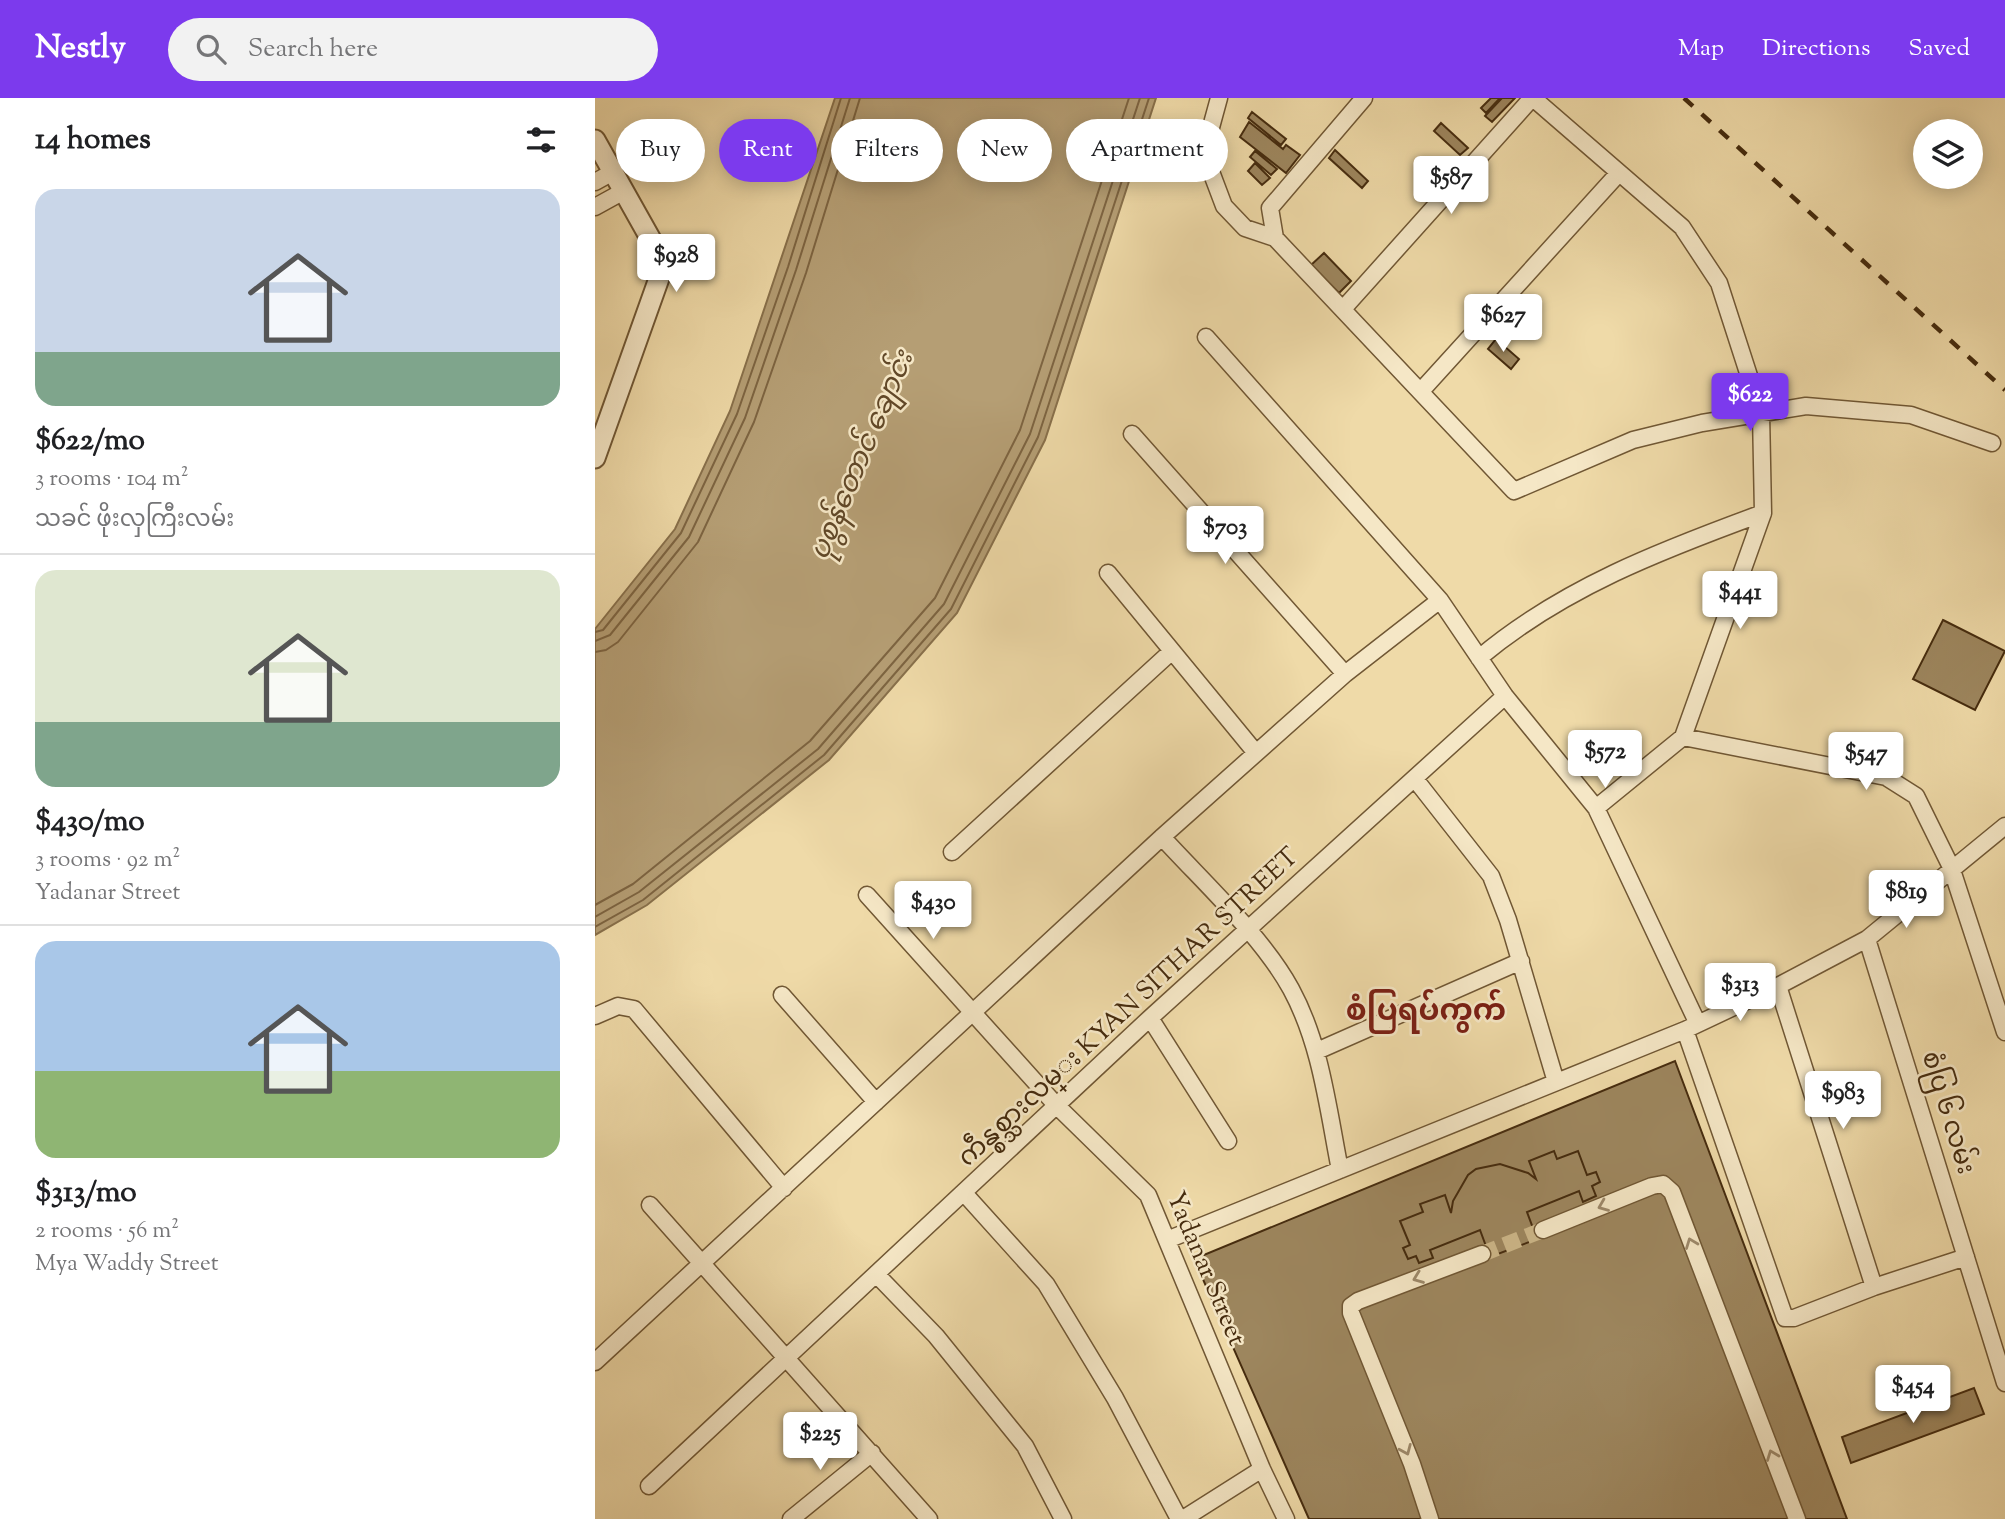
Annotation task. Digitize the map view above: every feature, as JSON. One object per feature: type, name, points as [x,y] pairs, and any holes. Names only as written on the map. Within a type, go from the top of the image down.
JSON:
[{"type":"street","points":[[1219,98],[1204,153],[1224,206],[1245,228],[1275,237],[1514,491],[1633,440],[1806,406],[1911,415],[1992,443]]},
{"type":"street","points":[[1275,237],[1270,208],[1364,98]]},
{"type":"street","points":[[1343,309],[1532,98],[1682,228],[1719,283],[1761,413],[1763,513],[1683,737],[1596,808]]},
{"type":"street","points":[[595,139],[659,254],[662,270],[595,458]]},
{"type":"street","points":[[595,182],[613,172]]},
{"type":"street","points":[[1421,391],[1617,174]]},
{"type":"street","points":[[595,207],[624,191]]},
{"type":"street","points":[[1206,337],[1440,600],[1505,696],[1596,808],[1691,1026],[1785,1318],[1794,1318],[1874,1287],[1966,1257]]},
{"type":"street","points":[[1132,433],[1345,674]]},
{"type":"street","points":[[1479,658],[1534,615],[1653,553],[1763,513]]},
{"type":"street","points":[[1108,573],[1256,753]]},
{"type":"street","points":[[595,1362],[1162,837],[1345,674],[1440,600]]},
{"type":"street","points":[[952,852],[1172,651]]},
{"type":"street","name":"ကဵန္စစ္သားလမ္း KYAN SITHAR STREET","points":[[649,1486],[1150,1018],[1505,696]]},
{"type":"street","points":[[1683,737],[1886,777],[1916,796],[1951,867],[2005,1032]]},
{"type":"street","points":[[1415,779],[1491,876],[1521,961],[1556,1082]]},
{"type":"street","points":[[1167,1240],[1691,1026],[1778,986],[1867,939],[1951,867],[2005,826]]},
{"type":"street","points":[[1162,837],[1248,930],[1291,988],[1317,1051],[1340,1170]]},
{"type":"street","name":"Yadanar Street","points":[[867,895],[1056,1105],[1148,1195],[1262,1469],[1286,1519]]},
{"type":"street","name":"စံပြ ၆ လမ်း","points":[[1867,939],[2005,1383]]},
{"type":"street","points":[[1317,1051],[1521,961]]},
{"type":"street","points":[[1778,986],[1874,1287]]},
{"type":"street","points":[[782,995],[876,1101]]},
{"type":"street","points":[[595,1016],[618,1006],[634,1009],[783,1188]]},
{"type":"street","points":[[1150,1018],[1228,1140]]},
{"type":"street","points":[[1543,1230],[1652,1186],[1663,1184],[1672,1192],[1797,1519]]},
{"type":"street","points":[[964,1193],[1046,1284],[1115,1398],[1181,1519],[1262,1469]]},
{"type":"street","points":[[650,1205],[929,1519]]},
{"type":"street","points":[[1430,1519],[1412,1464],[1351,1313],[1351,1306],[1482,1254]]},
{"type":"street","points":[[876,1275],[936,1336],[1025,1446],[1063,1519]]},
{"type":"street","points":[[792,1519],[872,1453]]},
{"type":"water","name":"ပုစွန်တောင် ချောင်း","points":[[835,98],[1156,98],[1149,119],[1066,119],[1066,182],[1129,182],[1045,440],[957,613],[829,760],[647,905],[595,935],[595,629],[675,529],[730,411],[807,182],[817,182],[817,152]]},
{"type":"building","points":[[1491,98],[1500,98],[1486,113],[1481,108]]},
{"type":"building","points":[[1502,98],[1515,98],[1492,122],[1485,116]]},
{"type":"building","points":[[1252,112],[1286,139],[1281,145],[1248,118]]},
{"type":"building","points":[[1249,122],[1283,149],[1286,145],[1300,155],[1286,173],[1240,137]]},
{"type":"building","points":[[1441,123],[1468,148],[1460,155],[1434,131]]},
{"type":"building","points":[[1335,150],[1368,181],[1362,188],[1329,158]]},
{"type":"building","points":[[1255,151],[1277,169],[1271,175],[1250,157]]},
{"type":"building","points":[[1255,163],[1270,178],[1262,185],[1248,171]]},
{"type":"building","points":[[1324,253],[1351,281],[1339,293],[1311,265]]},
{"type":"building","points":[[1496,339],[1519,359],[1511,369],[1488,349]]},
{"type":"building","points":[[1943,620],[2005,651],[1975,710],[1913,679]]},
{"type":"building","points":[[1675,1061],[1847,1519],[1309,1519],[1194,1259]]},
{"type":"building","points":[[1554,1151],[1557,1159],[1578,1151],[1587,1175],[1596,1172],[1600,1182],[1592,1186],[1596,1196],[1583,1202],[1579,1191],[1527,1212],[1537,1239],[1490,1257],[1480,1230],[1430,1250],[1433,1258],[1419,1263],[1416,1256],[1408,1259],[1403,1248],[1410,1245],[1400,1221],[1423,1212],[1420,1204],[1445,1195],[1451,1213],[1453,1201],[1468,1175],[1476,1169],[1500,1164],[1528,1173],[1536,1179],[1529,1161]]},
{"type":"building","points":[[1974,1388],[1984,1414],[1851,1463],[1842,1437]]},
{"type":"tunnel","points":[[1482,1254],[1543,1230]]},
{"type":"railway","points":[[1684,98],[2005,390]]},
{"type":"district","name":"စံပြရပ်ကွက်","points":[[1426,1012]]}]
